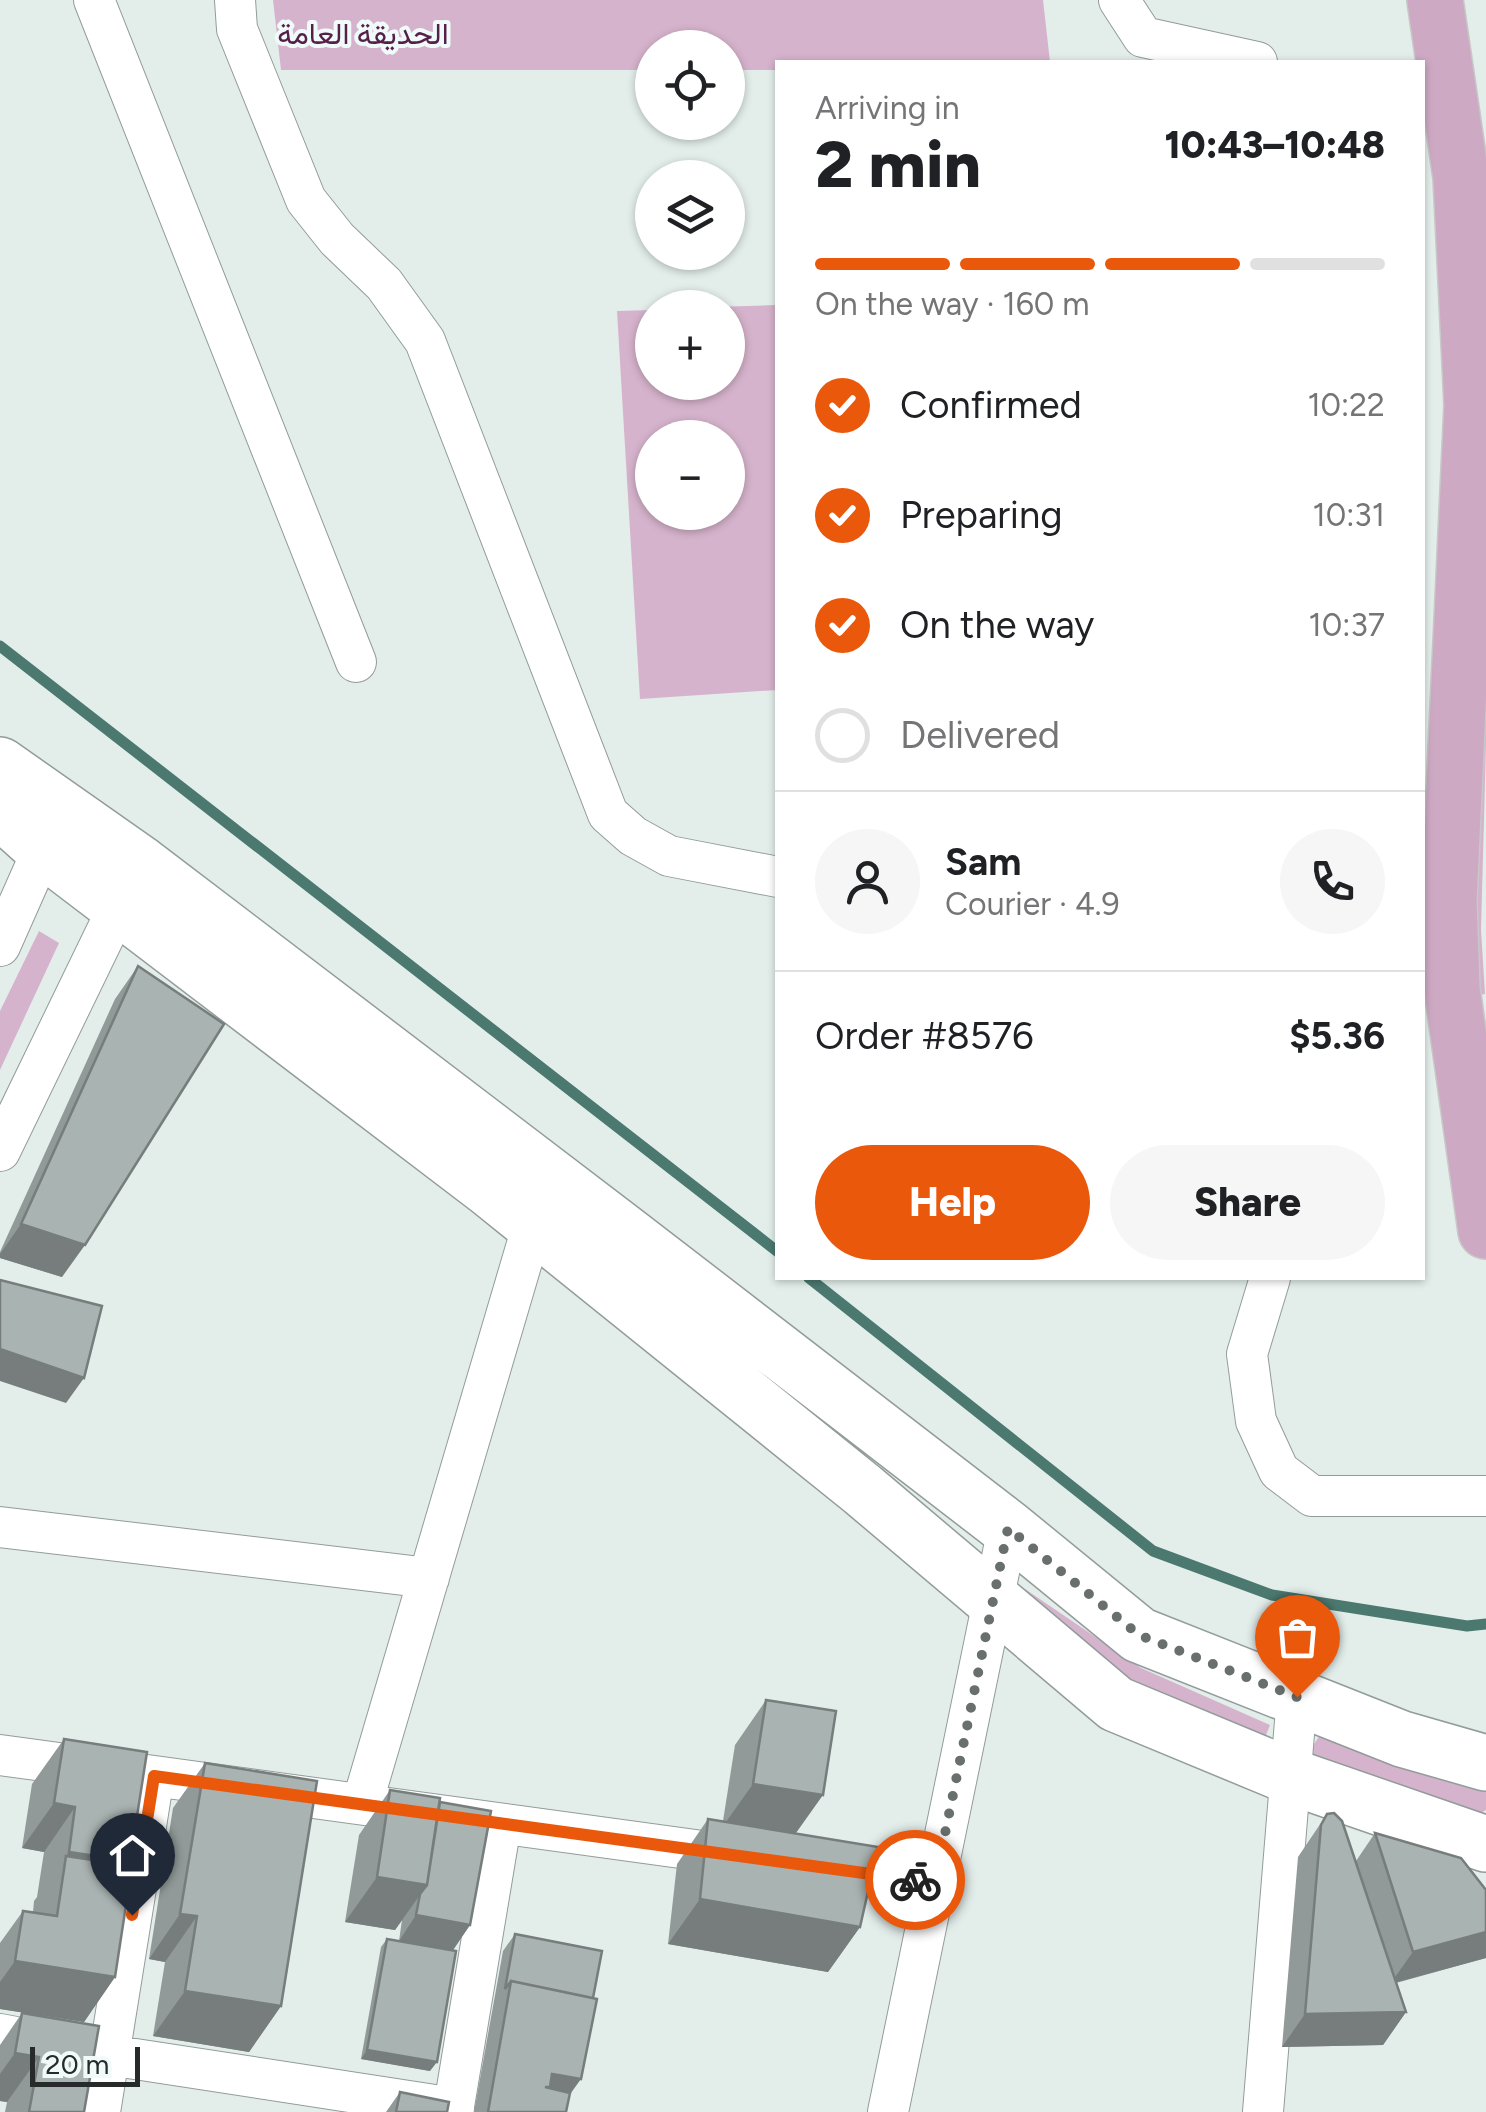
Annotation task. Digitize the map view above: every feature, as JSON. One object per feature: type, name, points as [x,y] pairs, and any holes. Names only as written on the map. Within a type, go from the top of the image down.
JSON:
[{"type":"main road","points":[[1435,0],[1436,102],[1474,178],[1472,405],[1449,900],[1452,989],[1474,1074],[1486,1231]]},
{"type":"main road","points":[[0,766],[56,830],[1008,1528],[1139,1635],[1402,1739],[1486,1763]]},
{"type":"main road","points":[[0,810],[56,830]]},
{"type":"main road","points":[[129,885],[534,1224],[863,1490],[1116,1704],[1292,1777],[1486,1844]]},
{"type":"street","points":[[94,0],[356,662]]},
{"type":"street","points":[[235,0],[237,30],[306,200],[337,238],[384,284],[425,341],[608,814],[634,836],[669,856],[775,876]]},
{"type":"street","points":[[1119,0],[1142,37],[1248,60]]},
{"type":"street","points":[[1425,862],[1452,804]]},
{"type":"street","points":[[0,946],[56,830]]},
{"type":"street","points":[[0,1151],[129,885]]},
{"type":"street","points":[[362,1804],[534,1224]]},
{"type":"street","points":[[1269,1280],[1247,1354],[1256,1422],[1279,1470],[1312,1496],[1486,1496]]},
{"type":"street","points":[[0,1527],[429,1578]]},
{"type":"street","points":[[896,2112],[888,2112],[1008,1528]]},
{"type":"street","points":[[1263,2112],[1297,1697]]},
{"type":"street","points":[[0,1755],[935,1882]]},
{"type":"street","points":[[100,2112],[154,1776]]},
{"type":"street","points":[[0,2034],[454,2110],[501,1824]]},
{"type":"green space","name":"الحديقة العامة","points":[[273,0],[1043,0],[1050,60],[775,60],[775,70],[745,70],[745,30],[635,30],[635,70],[281,70]]},
{"type":"green space","points":[[775,305],[775,690],[640,699],[617,311],[635,310],[635,400],[745,400],[745,306]]},
{"type":"green space","points":[[1486,577],[1481,930],[1485,994],[1473,996]]},
{"type":"green space","points":[[39,931],[59,943],[0,1070],[0,1011]]},
{"type":"green space","points":[[1025,1589],[1141,1668],[1270,1725],[1261,1748],[1136,1697],[1014,1597]]},
{"type":"green space","points":[[1320,1735],[1486,1792],[1486,1810],[1472,1818],[1306,1756]]},
{"type":"building","points":[[138,966],[224,1024],[85,1245],[21,1224]]},
{"type":"building","points":[[0,1280],[102,1306],[84,1378],[0,1349]]},
{"type":"building","points":[[766,1700],[836,1711],[823,1795],[753,1784]]},
{"type":"building","points":[[64,1739],[147,1752],[130,1861],[69,1852],[75,1807],[54,1803]]},
{"type":"building","points":[[205,1763],[317,1781],[281,2006],[185,1991],[197,1916],[180,1914]]},
{"type":"building","points":[[390,1790],[440,1798],[427,1885],[377,1877]]},
{"type":"building","points":[[440,1802],[491,1811],[470,1925],[416,1915],[420,1894],[427,1885]]},
{"type":"building","points":[[1334,1813],[1342,1821],[1406,2012],[1305,2014],[1321,1825],[1327,1814]]},
{"type":"building","points":[[708,1819],[878,1847],[860,1927],[700,1899]]},
{"type":"building","points":[[1375,1833],[1461,1858],[1486,1890],[1486,1932],[1413,1952]]},
{"type":"building","points":[[66,1856],[132,1866],[115,1977],[15,1961],[23,1911],[57,1916]]},
{"type":"building","points":[[515,1934],[602,1951],[593,1998],[511,1981],[505,1989]]},
{"type":"building","points":[[387,1939],[456,1951],[437,2062],[367,2050]]},
{"type":"building","points":[[511,1981],[597,1999],[581,2079],[552,2074],[550,2087],[545,2087],[570,2093],[566,2112],[488,2112]]},
{"type":"building","points":[[22,2013],[99,2026],[84,2112],[29,2112],[39,2057],[15,2053]]},
{"type":"building","points":[[400,2092],[449,2102],[447,2112],[396,2112]]},
{"type":"waterway","points":[[0,646],[775,1250]]},
{"type":"waterway","points":[[812,1280],[1153,1551],[1272,1595],[1467,1626],[1486,1624]]},
{"type":"way so far","points":[[915,1880],[935,1882],[1008,1528],[1139,1635],[1297,1697]]},
{"type":"route","points":[[132,1915],[154,1776],[915,1880]]}]
